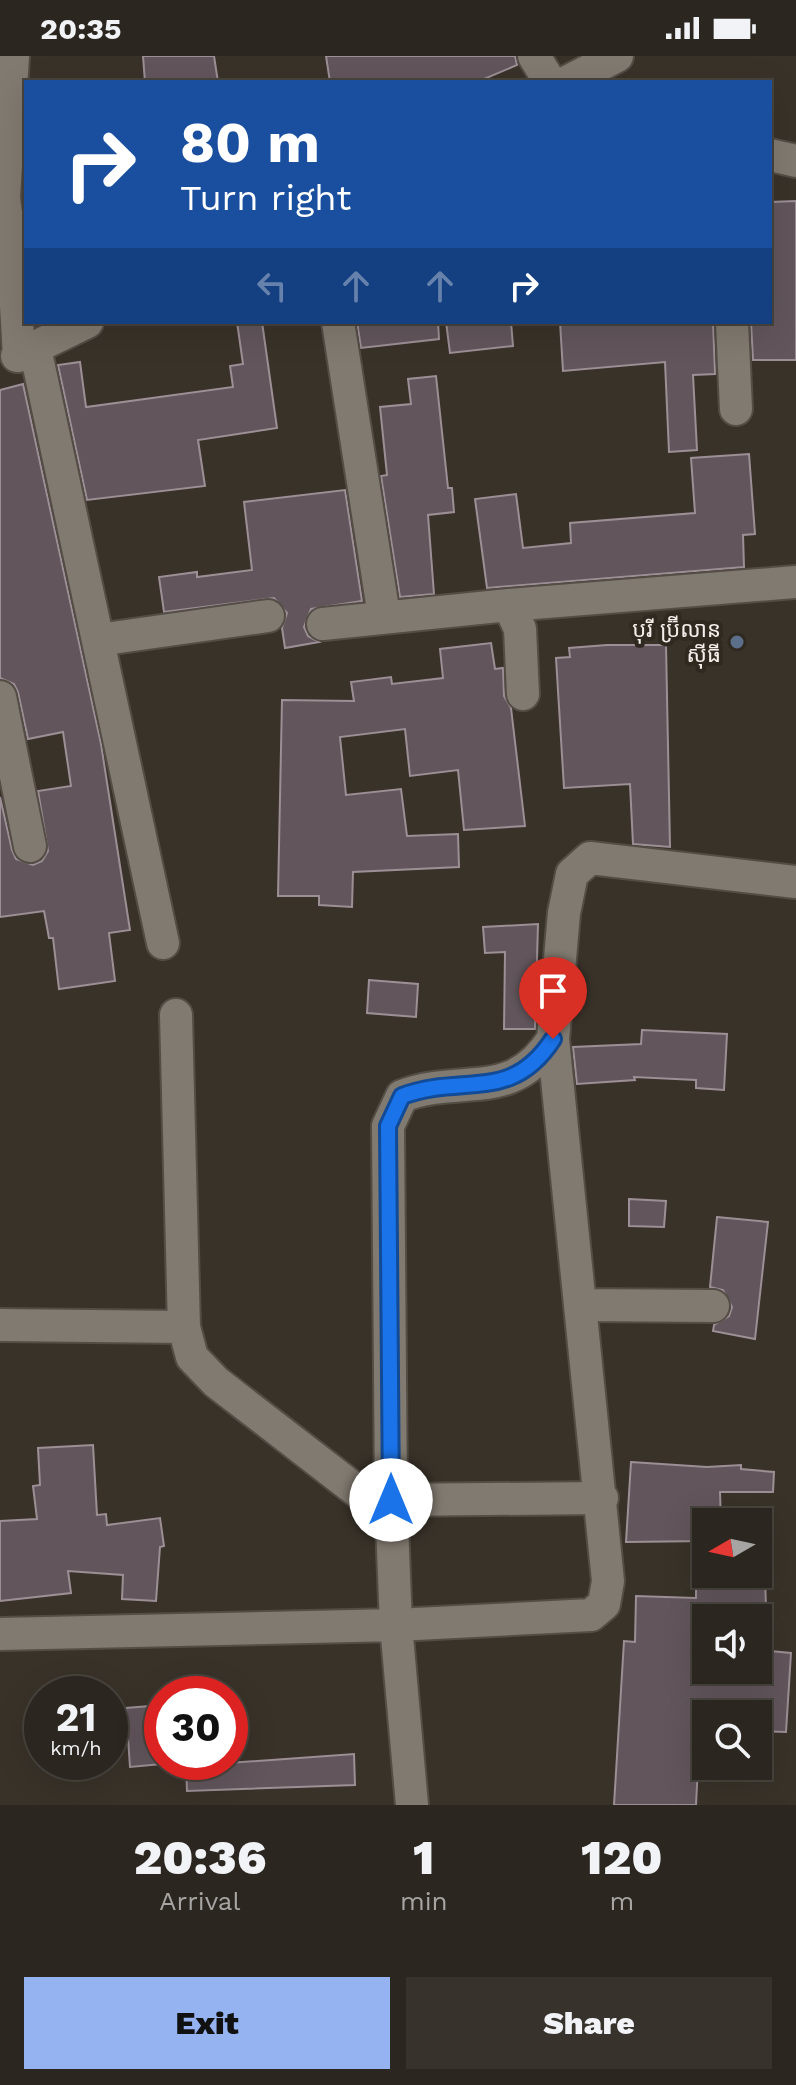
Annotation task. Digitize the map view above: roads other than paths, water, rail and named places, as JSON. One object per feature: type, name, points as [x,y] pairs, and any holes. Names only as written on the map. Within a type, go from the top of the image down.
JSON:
[{"type":"street","points":[[13,56],[4,198],[14,272],[18,356],[98,640],[163,943]]},
{"type":"street","points":[[534,56],[549,80]]},
{"type":"street","points":[[571,80],[617,56]]},
{"type":"street","points":[[772,155],[796,161]]},
{"type":"street","points":[[18,356],[83,324]]},
{"type":"street","points":[[338,324],[384,616]]},
{"type":"street","points":[[732,324],[736,409]]},
{"type":"street","points":[[323,624],[384,616],[796,582]]},
{"type":"street","points":[[509,605],[520,629],[523,694]]},
{"type":"street","points":[[98,640],[268,616]]},
{"type":"street","points":[[0,697],[30,846]]},
{"type":"street","points":[[0,1634],[396,1625],[591,1615],[604,1604],[608,1581],[602,1498],[553,1039],[564,913],[572,874],[590,858],[796,882]]},
{"type":"street","points":[[176,1015],[184,1327],[192,1357],[216,1382],[361,1494],[391,1500],[602,1498]]},
{"type":"street","points":[[412,1805],[396,1625],[391,1500],[388,1126],[402,1096],[428,1086],[472,1086],[511,1079],[538,1063],[553,1039]]},
{"type":"street","points":[[580,1305],[713,1306]]},
{"type":"street","points":[[0,1325],[184,1327]]},
{"type":"place","name":"បុរី ប្រ៊ីលាន សុីធី","points":[[737,642]]}]
